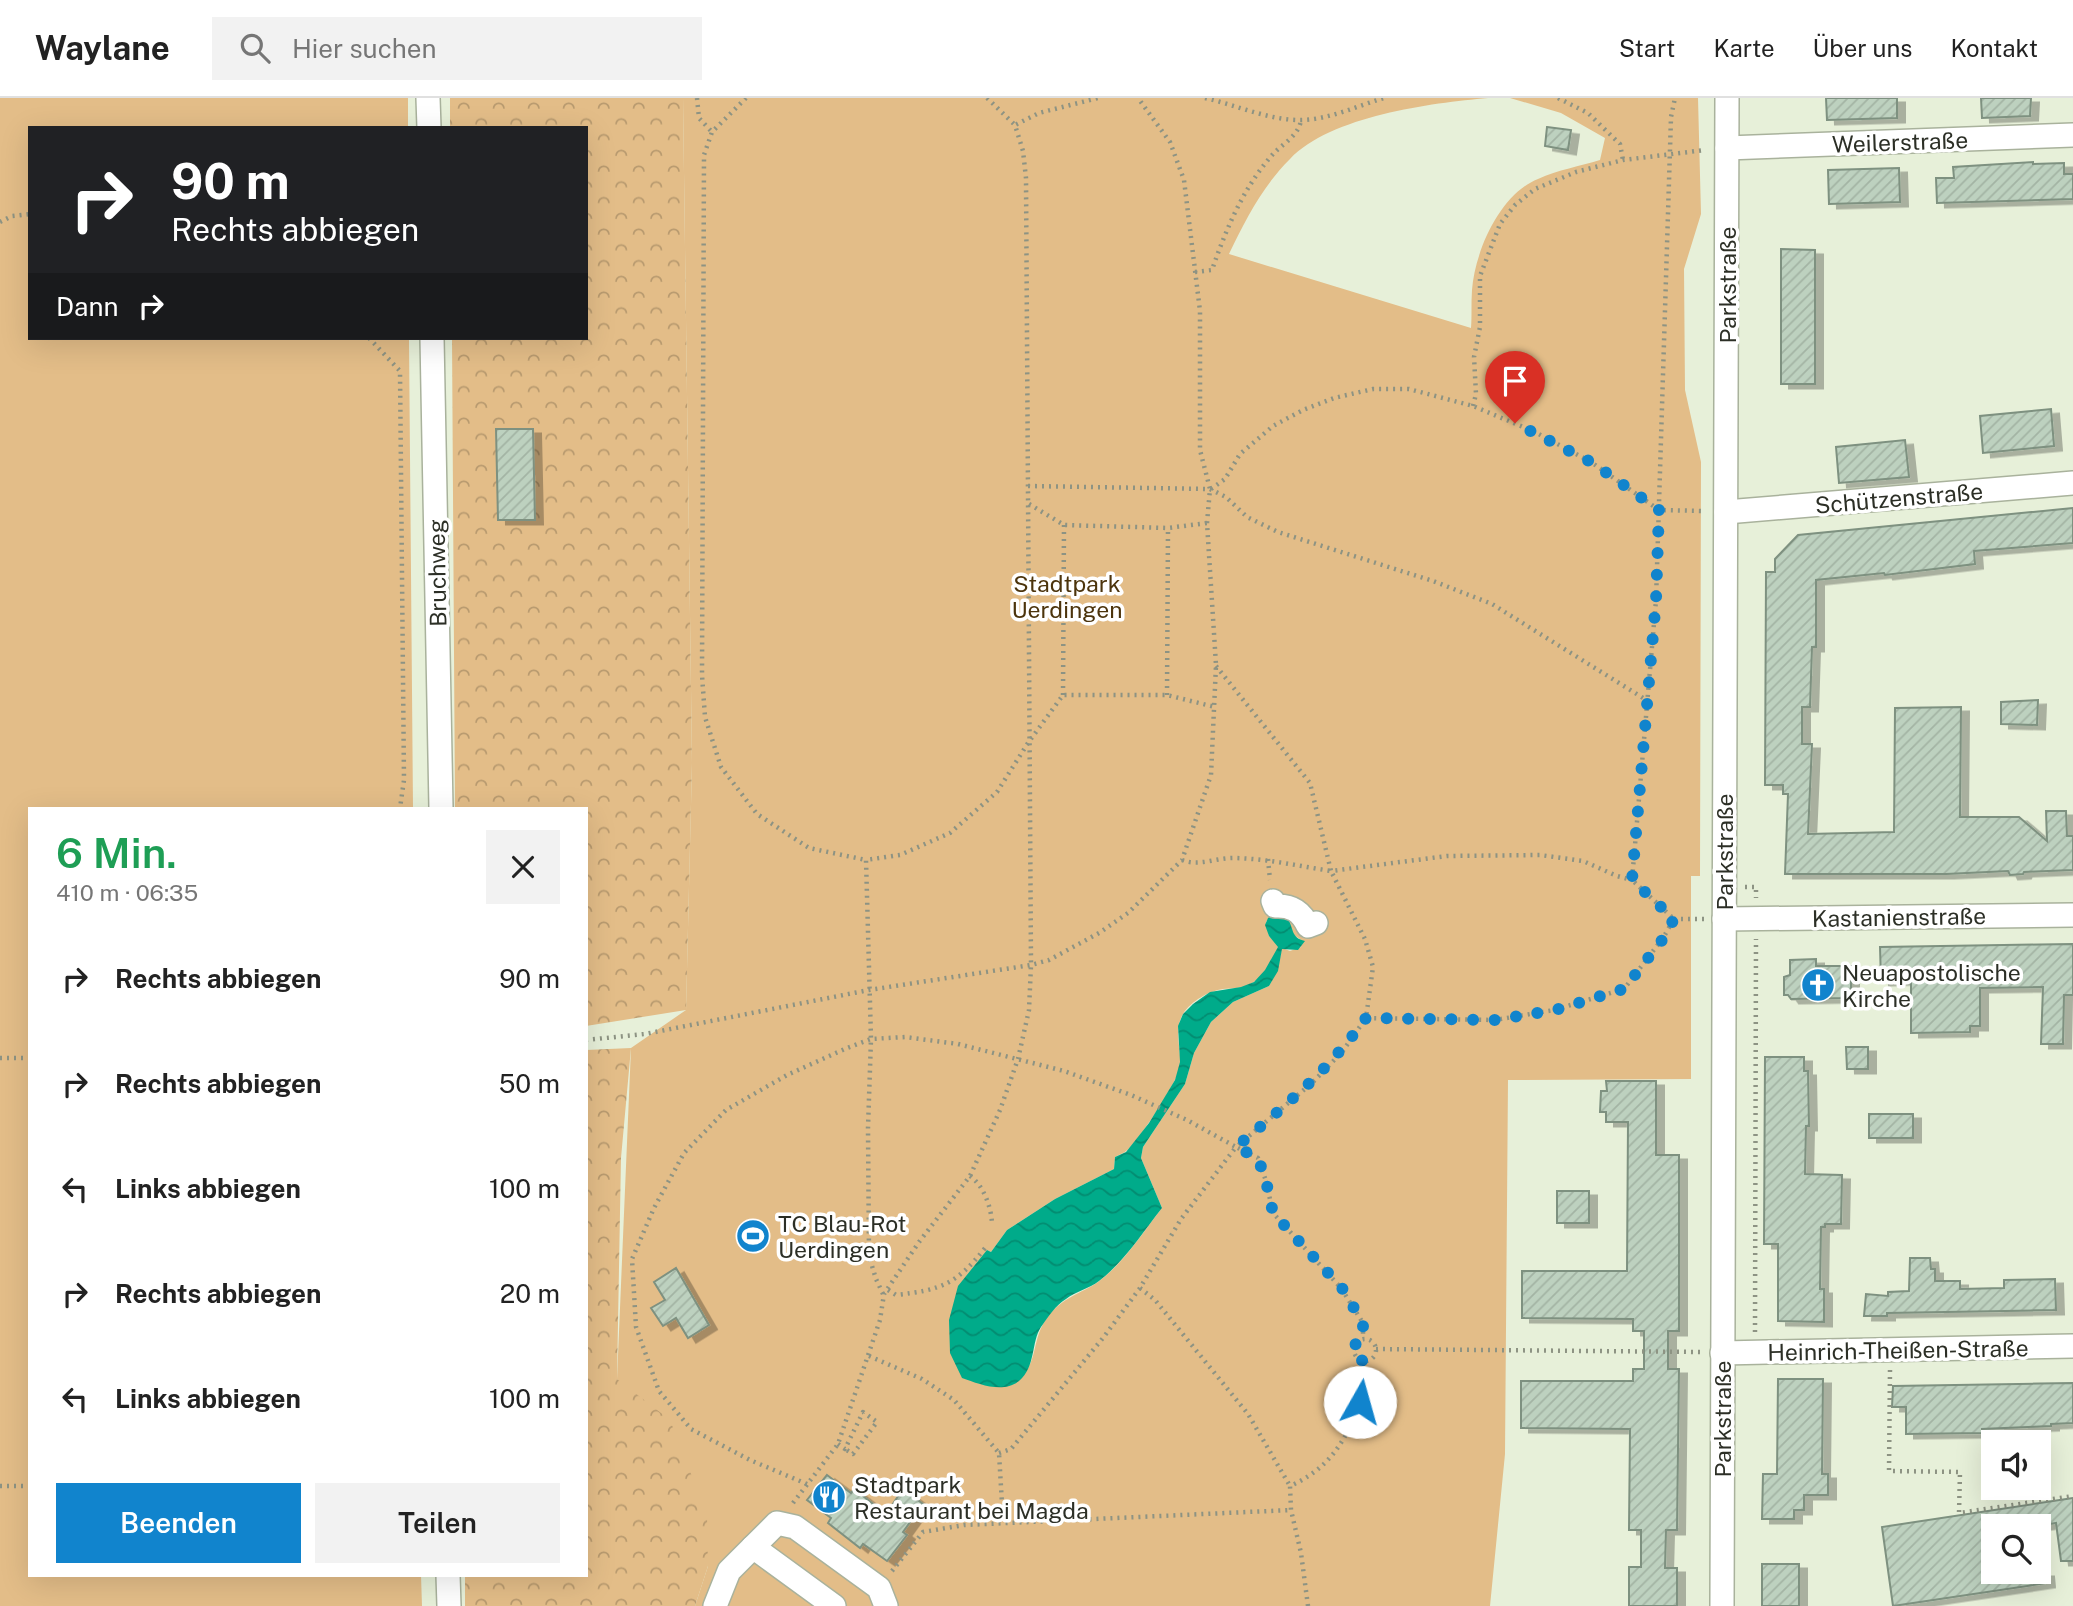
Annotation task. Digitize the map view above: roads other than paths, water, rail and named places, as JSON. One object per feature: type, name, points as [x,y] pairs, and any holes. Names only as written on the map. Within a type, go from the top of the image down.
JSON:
[{"type":"street","points":[[428,98],[429,126]]},
{"type":"street","name":"Parkstraße","points":[[1722,1606],[1727,98]]},
{"type":"street","name":"Weilerstraße","points":[[1727,148],[2073,135]]},
{"type":"street","name":"Bruchweg","points":[[432,340],[441,807]]},
{"type":"street","name":"Schützenstraße","points":[[1726,512],[2073,483]]},
{"type":"street","points":[[1273,901],[1275,905],[1286,905],[1296,910],[1307,926],[1316,923]]},
{"type":"street","name":"Kastanienstraße","points":[[1724,919],[2073,915]]},
{"type":"street","name":"Heinrich-Theißen-Straße","points":[[1722,1353],[2073,1346]]},
{"type":"street","points":[[715,1606],[729,1571],[777,1523],[795,1527],[883,1597]]},
{"type":"street","points":[[753,1547],[834,1606]]},
{"type":"street","points":[[447,1577],[449,1606]]},
{"type":"water","points":[[1275,913],[1288,919],[1295,935],[1305,941],[1298,950],[1282,949],[1278,971],[1269,986],[1233,1002],[1211,1022],[1194,1053],[1185,1084],[1143,1147],[1141,1158],[1162,1208],[1117,1265],[1095,1284],[1070,1296],[1052,1312],[1038,1333],[1031,1362],[1019,1381],[1006,1387],[998,1387],[962,1378],[950,1353],[949,1320],[958,1286],[987,1250],[991,1252],[1007,1230],[1055,1199],[1114,1169],[1115,1157],[1126,1152],[1149,1123],[1175,1080],[1180,1062],[1178,1026],[1183,1014],[1210,992],[1254,982],[1265,970],[1278,947],[1269,936],[1265,925],[1268,918]]},
{"type":"place","name":"Neuapostolische Kirche","points":[[1818,985]]},
{"type":"place","name":"TC Blau-Rot Uerdingen","points":[[753,1236]]},
{"type":"place","name":"Stadtpark Restaurant bei Magda","points":[[829,1497]]},
{"type":"park label","name":"Stadtpark Uerdingen","points":[[1067,596]]}]
